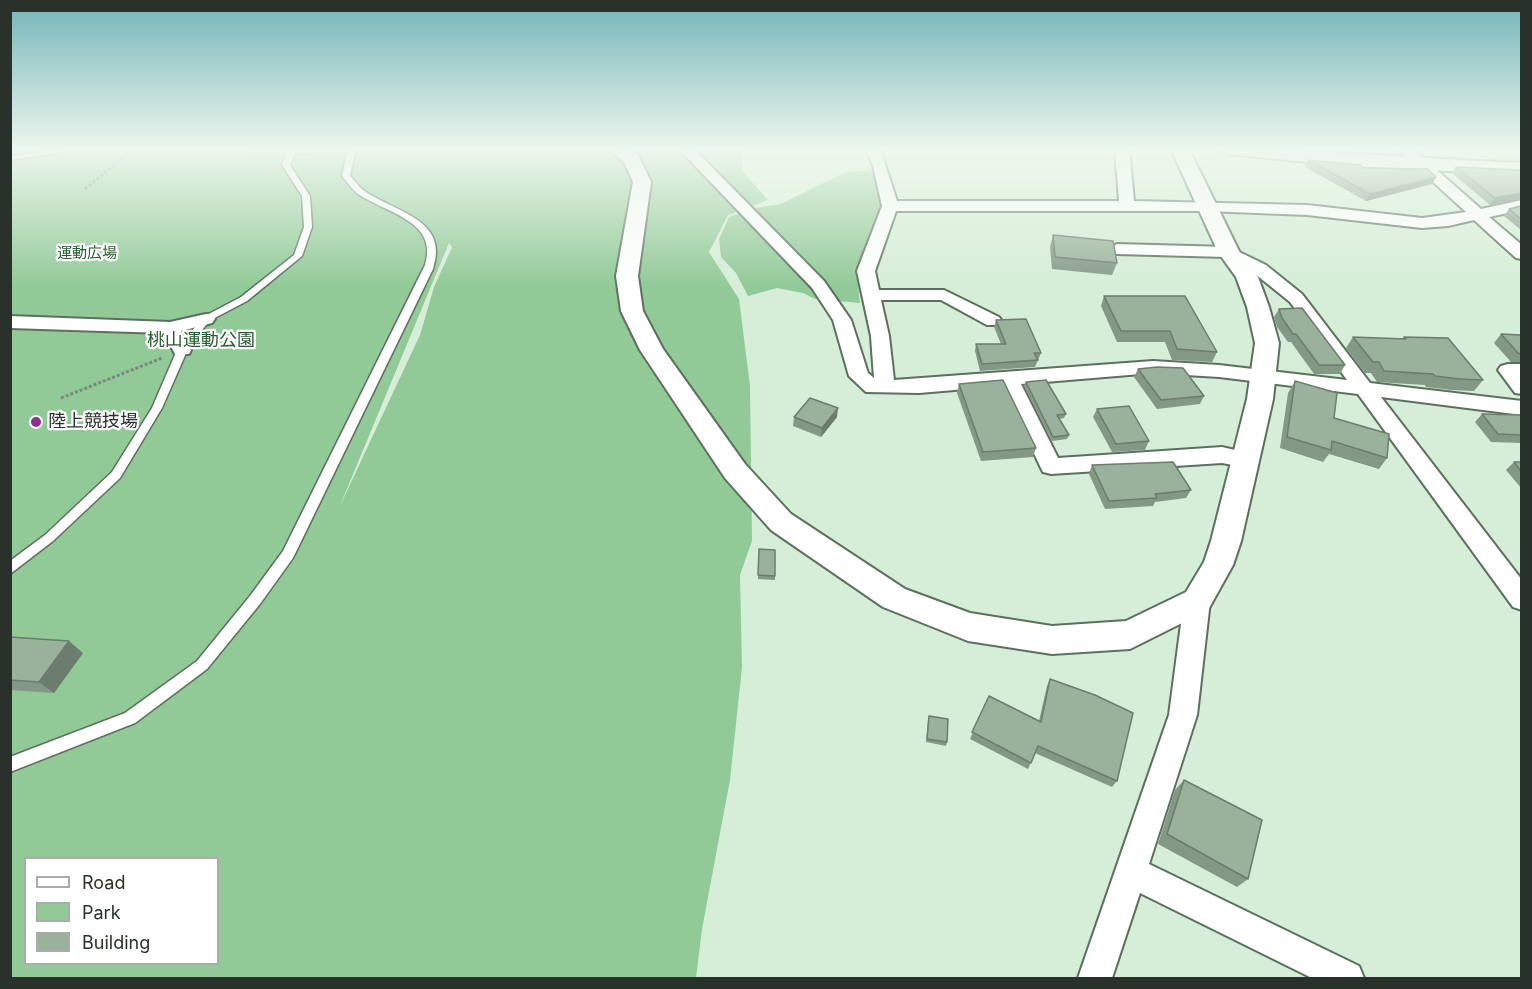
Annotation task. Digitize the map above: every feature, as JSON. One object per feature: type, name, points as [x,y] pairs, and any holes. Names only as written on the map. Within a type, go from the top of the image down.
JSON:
[{"type":"street","points":[[640,195],[627,276],[632,311],[652,350],[735,471],[781,522],[894,598],[968,627],[1052,640],[1130,635],[1197,601]]},
{"type":"street","points":[[731,195],[818,285],[842,320],[860,376],[873,387],[1009,380],[1153,367],[1219,370],[1362,388],[1521,404],[1508,370],[1521,370]]},
{"type":"street","points":[[885,387],[880,336],[866,271],[890,206],[887,195]]},
{"type":"street","points":[[1126,195],[1127,206]]},
{"type":"street","points":[[1095,978],[1183,715],[1197,601],[1218,565],[1264,376],[1267,343],[1258,307],[1247,277],[1229,252],[1200,195]]},
{"type":"street","points":[[1456,195],[1521,254]]},
{"type":"street","points":[[890,206],[1205,206],[1307,210],[1422,223],[1448,221],[1521,205]]},
{"type":"street","points":[[1117,249],[1229,252],[1260,269],[1296,298],[1521,600]]},
{"type":"street","points":[[870,295],[944,295],[993,321]]},
{"type":"street","points":[[10,322],[171,328],[206,319]]},
{"type":"street","points":[[171,328],[182,350]]},
{"type":"street","points":[[1009,380],[1051,466],[1222,455],[1244,459]]},
{"type":"street","points":[[1131,872],[1347,978]]},
{"type":"lane","points":[[10,569],[49,538],[116,475],[157,408],[182,350],[206,319],[244,299],[298,256],[308,227],[305,195]]},
{"type":"lane","points":[[10,765],[130,718],[202,665],[255,600],[288,554],[426,275],[432,258],[433,246],[416,222],[367,195]]},
{"type":"path","points":[[62,398],[182,350]]},
{"type":"green space","points":[[10,195],[764,195],[768,200],[728,215],[709,252],[739,299],[750,386],[752,541],[740,575],[742,667],[730,780],[702,929],[696,978],[11,978]],"holes":[[[449,243],[452,247],[434,287],[420,335],[339,508]]]},
{"type":"green space","points":[[799,195],[880,195],[882,205],[857,277],[860,303],[815,299],[803,293],[777,288],[748,296],[736,273],[721,257],[719,239],[729,217],[755,208],[781,204]]},
{"type":"building","points":[[1491,195],[1510,195],[1495,198]]},
{"type":"building","points":[[1521,206],[1521,219],[1509,209]]},
{"type":"building","points":[[1053,235],[1113,241],[1117,263],[1055,257]]},
{"type":"building","points":[[1104,296],[1185,296],[1217,352],[1177,349],[1170,331],[1121,331]]},
{"type":"building","points":[[1302,308],[1345,365],[1319,365],[1296,334],[1293,334],[1279,309]]},
{"type":"building","points":[[1026,319],[1041,353],[1034,353],[1038,360],[982,364],[976,344],[1006,344],[996,320]]},
{"type":"building","points":[[1501,334],[1521,335],[1521,354],[1518,353]]},
{"type":"building","points":[[1353,337],[1448,338],[1483,380],[1384,371],[1379,362],[1373,362]]},
{"type":"building","points":[[1183,368],[1204,396],[1161,400],[1138,369]]},
{"type":"building","points":[[1003,380],[1036,448],[983,452],[959,384]]},
{"type":"building","points":[[1046,380],[1066,414],[1057,415],[1069,435],[1053,437],[1026,382]]},
{"type":"building","points":[[1295,381],[1337,393],[1334,418],[1389,434],[1387,458],[1332,441],[1331,450],[1287,437]]},
{"type":"building","points":[[810,398],[838,408],[822,428],[794,417]]},
{"type":"building","points":[[1129,406],[1149,441],[1116,444],[1097,409]]},
{"type":"building","points":[[1482,414],[1521,415],[1521,435],[1498,434]]},
{"type":"building","points":[[1173,462],[1191,490],[1155,494],[1157,498],[1109,501],[1092,465]]},
{"type":"building","points":[[1514,462],[1521,462],[1521,471]]},
{"type":"building","points":[[759,549],[775,550],[775,576],[758,575]]},
{"type":"building","points":[[10,637],[69,641],[39,682],[10,680]]},
{"type":"building","points":[[1050,679],[1095,695],[1133,713],[1117,781],[1038,746],[1031,763],[972,732],[989,696],[1041,722]]},
{"type":"building","points":[[929,716],[948,719],[947,742],[927,739]]},
{"type":"building","points":[[1184,780],[1262,820],[1248,879],[1167,834]]},
{"type":"place","name":"陸上競技場","points":[[36,422]]},
{"type":"park label","name":"運動広場","points":[[87,253]]},
{"type":"park label","name":"桃山運動公園","points":[[201,341]]}]
